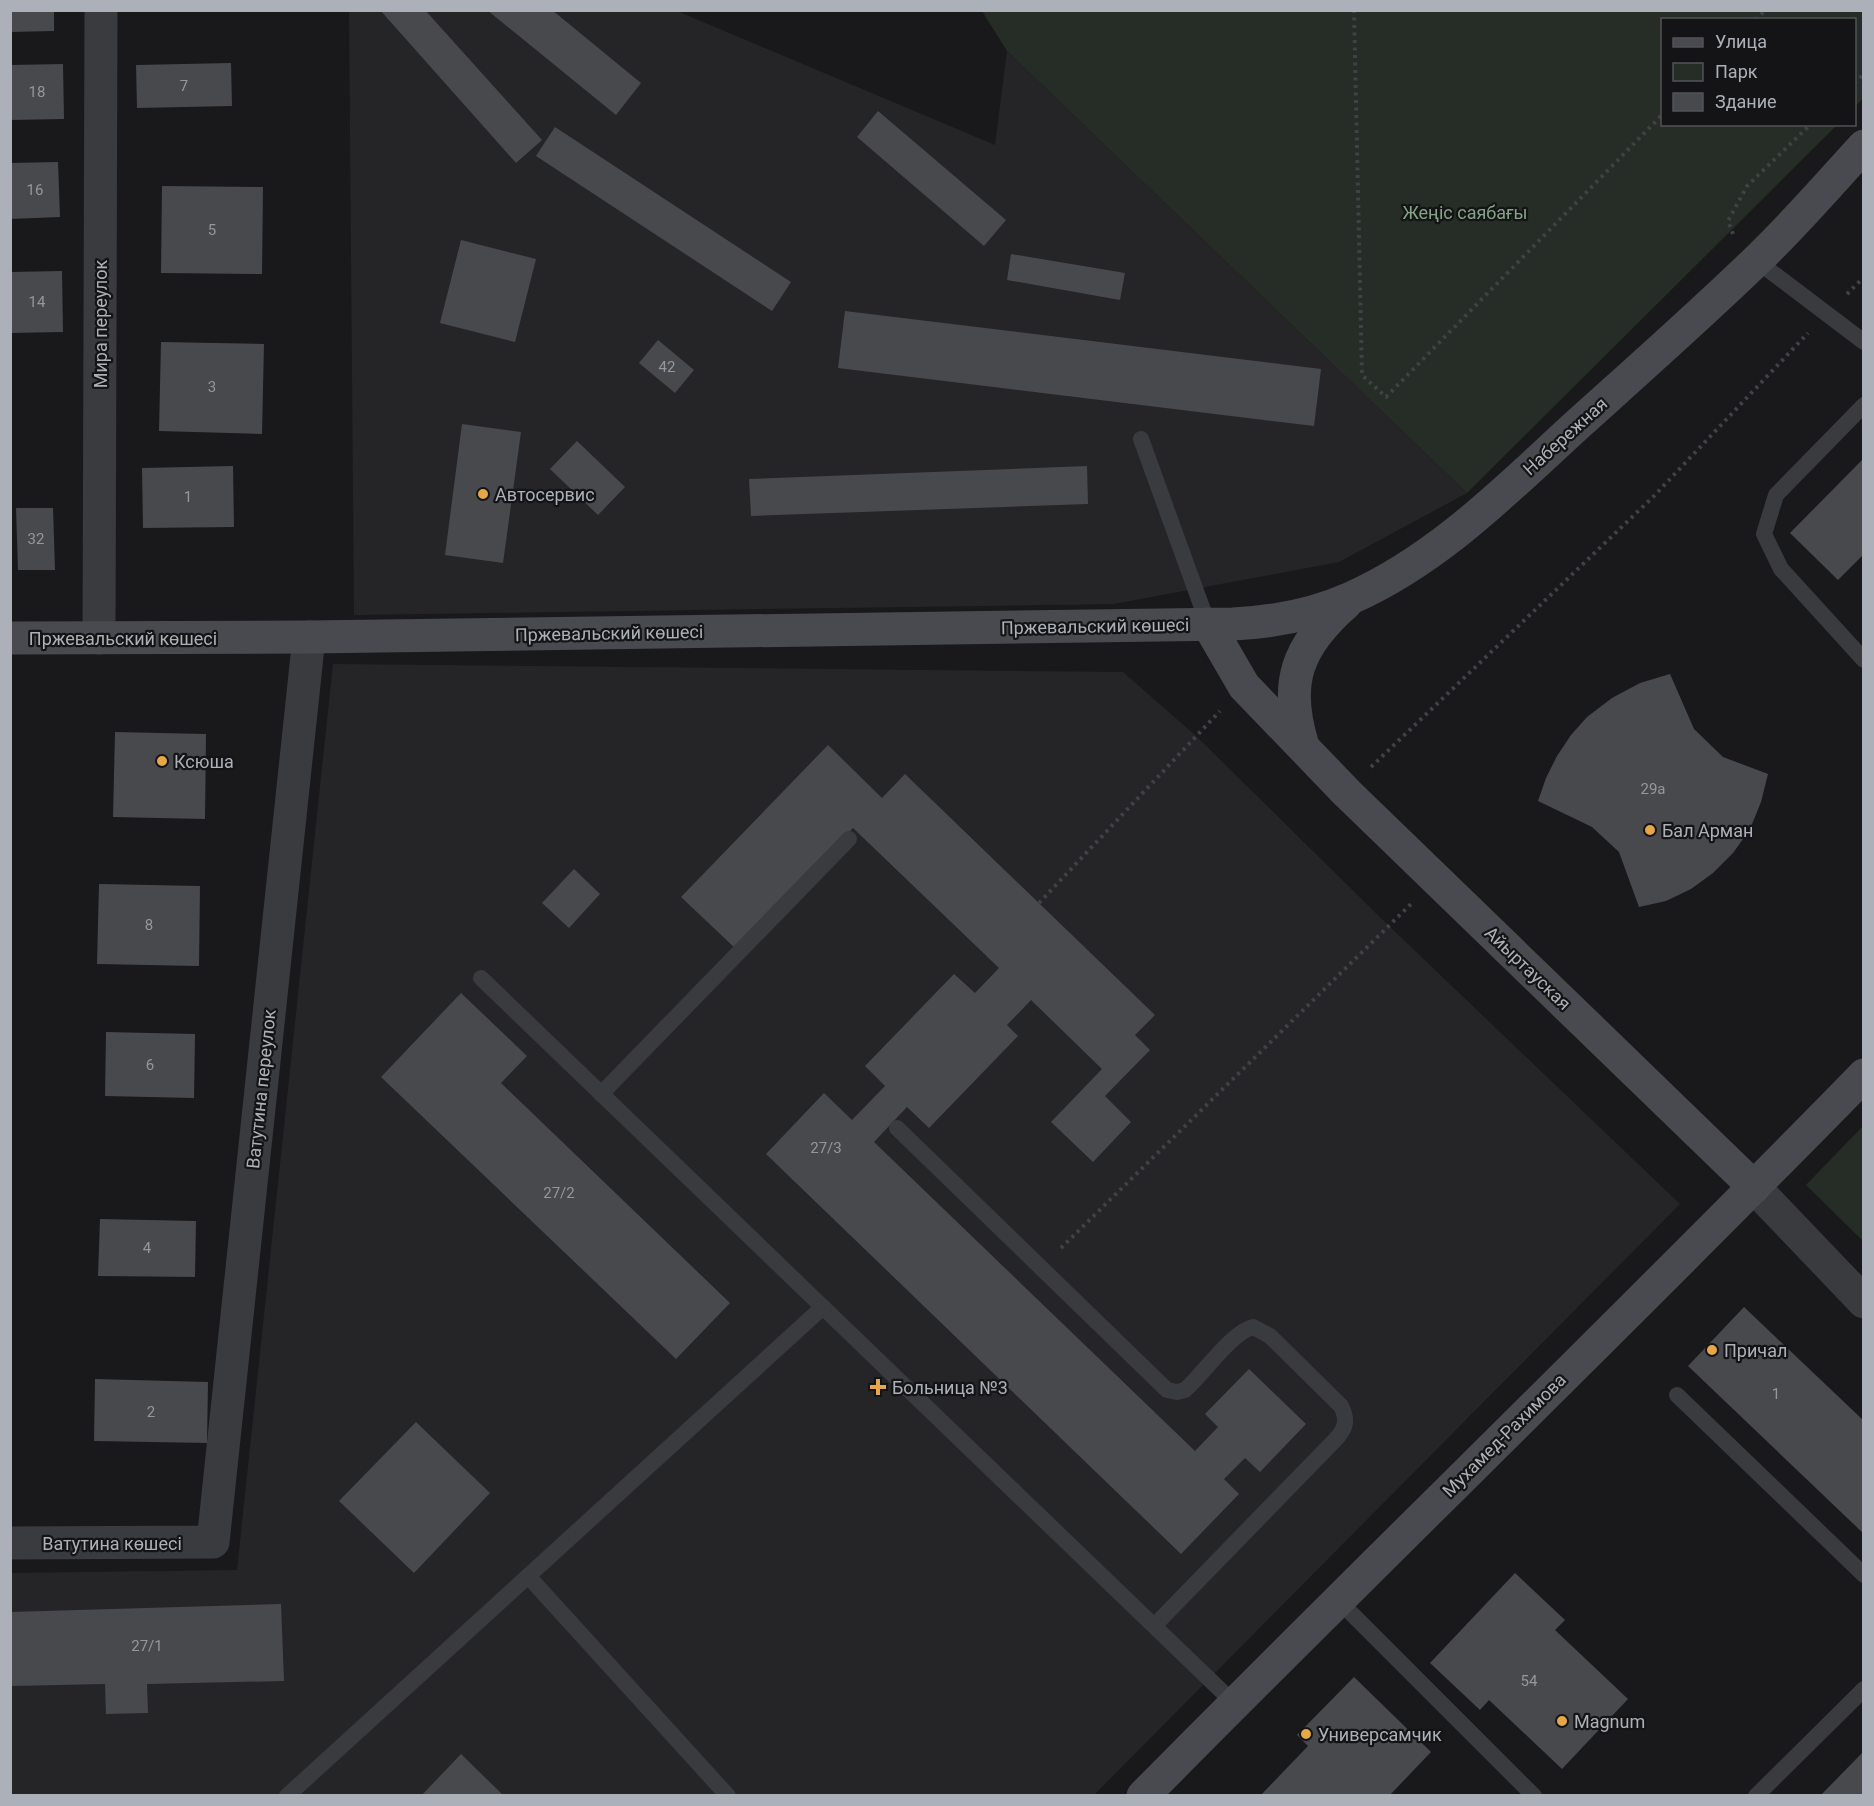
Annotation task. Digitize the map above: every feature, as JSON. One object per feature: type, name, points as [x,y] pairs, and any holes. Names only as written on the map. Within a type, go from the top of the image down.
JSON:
[{"type":"street","name":"Мира переулок","points":[[99,638],[101,10]]},
{"type":"street","name":"Набережная","points":[[1208,624],[1260,623],[1328,608],[1400,571],[1447,540],[1494,501],[1757,261],[1863,146]]},
{"type":"street","points":[[1304,748],[1296,723],[1293,700],[1302,657],[1327,620],[1353,597]]},
{"type":"street","name":"Пржевальский көшесі","points":[[10,638],[309,637],[1208,624]]},
{"type":"street","name":"Айыртауская","points":[[1208,624],[1244,686],[1347,793],[1754,1187],[1863,1302]]},
{"type":"street","name":"Ватутина переулок","points":[[213,1542],[309,637]]},
{"type":"street","name":"Мухамед-Рахимова","points":[[1143,1796],[1754,1187],[1863,1075]]},
{"type":"street","name":"Ватутина көшесі","points":[[10,1544],[213,1542]]},
{"type":"lane","points":[[1757,261],[1863,342]]},
{"type":"lane","points":[[1863,405],[1776,495],[1764,534],[1781,569],[1863,660]]},
{"type":"lane","points":[[1141,439],[1208,624]]},
{"type":"lane","points":[[601,1094],[849,839]]},
{"type":"lane","points":[[481,978],[1234,1703]]},
{"type":"lane","points":[[897,1128],[1167,1390],[1177,1392],[1185,1390],[1235,1338],[1253,1327],[1270,1336],[1341,1406],[1345,1414],[1345,1426],[1336,1439],[1155,1625]]},
{"type":"lane","points":[[286,1796],[823,1306]]},
{"type":"lane","points":[[1677,1395],[1863,1575]]},
{"type":"lane","points":[[528,1575],[728,1796]]},
{"type":"lane","points":[[1338,1600],[1534,1796]]},
{"type":"lane","points":[[1756,1796],[1863,1689]]},
{"type":"path","points":[[1354,10],[1362,375],[1386,397],[1661,116]]},
{"type":"path","points":[[1757,261],[1735,241],[1728,221],[1747,186],[1809,126]]},
{"type":"path","points":[[1347,793],[1379,758],[1653,496],[1863,277]]},
{"type":"path","points":[[1039,903],[1244,686]]},
{"type":"path","points":[[1041,1267],[1436,879]]},
{"type":"shaded area","points":[[349,11],[677,11],[995,145],[1007,51],[1467,493],[1339,562],[1114,604],[354,615]]},
{"type":"shaded area","name":"Больница №3","points":[[333,664],[1123,672],[1196,736],[1389,926],[1680,1204],[1094,1795],[11,1795],[10,1573],[237,1570]]},
{"type":"green space","name":"Жеңіс саябағы","points":[[982,11],[1863,11],[1863,98],[1856,106],[1856,18],[1661,18],[1661,126],[1836,126],[1467,493],[1007,51]]},
{"type":"green space","points":[[1863,1126],[1863,1241],[1806,1185]]},
{"type":"building","points":[[10,10],[54,10],[54,31],[10,32]]},
{"type":"building","points":[[380,10],[425,10],[542,140],[516,163]]},
{"type":"building","points":[[487,10],[552,10],[641,83],[616,115]]},
{"type":"building","points":[[231,63],[232,106],[137,108],[136,65]]},
{"type":"building","points":[[63,64],[64,119],[10,120],[10,65]]},
{"type":"building","points":[[878,111],[1006,220],[984,246],[857,137]]},
{"type":"building","points":[[555,127],[791,282],[772,311],[536,156]]},
{"type":"building","points":[[58,162],[60,217],[10,219],[10,163]]},
{"type":"building","points":[[162,186],[263,187],[262,274],[161,273]]},
{"type":"building","points":[[461,240],[536,259],[515,342],[440,323]]},
{"type":"building","points":[[1011,254],[1125,273],[1120,300],[1007,280]]},
{"type":"building","points":[[62,271],[63,332],[10,333],[10,272]]},
{"type":"building","points":[[845,311],[1321,369],[1314,426],[838,368]]},
{"type":"building","points":[[658,340],[694,370],[675,393],[639,363]]},
{"type":"building","points":[[161,342],[264,344],[262,434],[159,431]]},
{"type":"building","name":"Автосервис","points":[[462,424],[521,432],[503,563],[445,555]]},
{"type":"building","points":[[577,441],[625,487],[598,515],[550,469]]},
{"type":"building","points":[[1864,458],[1864,554],[1838,580],[1790,533]]},
{"type":"building","points":[[233,466],[234,527],[143,528],[142,468]]},
{"type":"building","points":[[1087,466],[1088,504],[751,516],[749,479]]},
{"type":"building","points":[[16,508],[53,508],[55,570],[18,570]]},
{"type":"building","points":[[1670,674],[1694,729],[1723,757],[1768,774],[1761,802],[1750,829],[1733,853],[1713,873],[1691,889],[1666,901],[1639,907],[1619,852],[1592,827],[1538,801],[1557,756],[1587,717],[1612,698],[1640,683]]},
{"type":"building","points":[[115,732],[206,734],[205,819],[113,817]]},
{"type":"building","points":[[828,745],[882,798],[905,774],[1155,1015],[1135,1035],[1150,1050],[1105,1096],[1131,1122],[1093,1162],[1051,1122],[1102,1069],[1031,1000],[1007,1025],[1018,1036],[929,1128],[907,1107],[874,1142],[1195,1451],[1218,1427],[1205,1414],[1249,1369],[1306,1424],[1260,1472],[1245,1458],[1224,1479],[1239,1494],[1181,1554],[766,1154],[824,1093],[852,1120],[885,1086],[865,1066],[954,974],[975,993],[999,968],[853,828],[736,949],[681,897]]},
{"type":"building","points":[[574,869],[600,894],[569,928],[542,903]]},
{"type":"building","points":[[99,884],[200,886],[199,966],[97,964]]},
{"type":"building","points":[[461,993],[527,1056],[501,1083],[730,1303],[676,1359],[381,1077]]},
{"type":"building","points":[[106,1032],[195,1034],[194,1098],[105,1096]]},
{"type":"building","points":[[100,1219],[196,1221],[195,1277],[98,1276]]},
{"type":"building","points":[[1744,1307],[1864,1421],[1864,1534],[1688,1366]]},
{"type":"building","points":[[95,1379],[208,1382],[207,1443],[94,1441]]},
{"type":"building","points":[[416,1422],[490,1493],[414,1573],[339,1501]]},
{"type":"building","points":[[1515,1573],[1565,1620],[1555,1630],[1628,1699],[1562,1769],[1489,1700],[1480,1710],[1430,1663]]},
{"type":"building","points":[[281,1604],[284,1681],[147,1684],[148,1713],[106,1714],[105,1684],[10,1686],[10,1612]]},
{"type":"building","points":[[1354,1677],[1431,1752],[1389,1796],[1260,1796],[1308,1746],[1297,1735]]},
{"type":"building","points":[[1864,1751],[1864,1796],[1820,1796]]},
{"type":"building","points":[[461,1754],[504,1796],[421,1796]]},
{"type":"place","name":"Автосервис","points":[[483,494]]},
{"type":"place","name":"Ксюша","points":[[162,761]]},
{"type":"place","name":"Бал Арман","points":[[1650,830]]},
{"type":"place","name":"Причал","points":[[1712,1350]]},
{"type":"place","name":"Больница №3","points":[[878,1387]]},
{"type":"place","name":"Magnum","points":[[1562,1721]]},
{"type":"place","name":"Универсамчик","points":[[1306,1734]]}]
